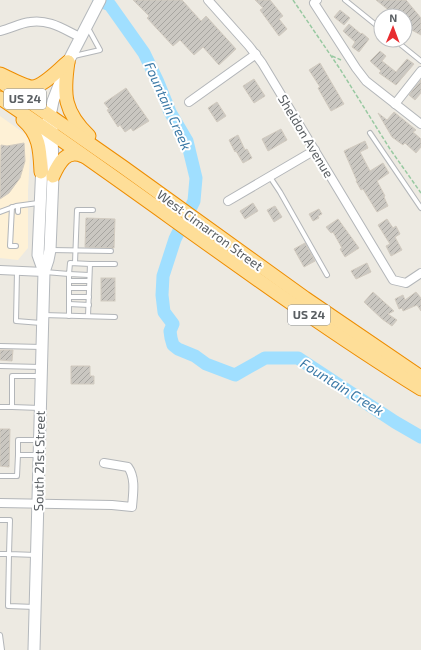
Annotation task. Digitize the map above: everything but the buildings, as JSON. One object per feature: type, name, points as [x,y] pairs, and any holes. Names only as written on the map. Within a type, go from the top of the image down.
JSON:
[{"type":"highway","points":[[0,74],[31,88],[38,86],[69,60]]},
{"type":"highway","points":[[69,60],[66,77],[65,98],[73,118],[115,161]]},
{"type":"highway","name":"West Cimarron Street","points":[[0,81],[115,161],[305,298],[421,377]]},
{"type":"highway","points":[[0,100],[25,121],[35,134],[47,174],[69,154],[80,154],[92,161]]},
{"type":"highway","name":"West Cimarron Street","points":[[0,100],[49,131],[92,161],[282,297],[421,389]]},
{"type":"main road","name":"South 21st Street","points":[[34,650],[42,319],[44,272],[50,250],[47,174],[50,116],[53,101],[69,60],[100,0]]},
{"type":"main road","name":"South 21st Street","points":[[44,272],[38,254],[40,203],[47,174]]},
{"type":"street","name":"Sheldon Avenue","points":[[208,0],[256,54],[393,280],[406,283],[421,274]]},
{"type":"street","points":[[316,2],[356,68],[366,81],[421,124]]},
{"type":"street","points":[[0,31],[30,22],[42,21],[54,24],[80,37]]},
{"type":"street","points":[[189,102],[256,54]]},
{"type":"street","points":[[395,104],[421,71]]},
{"type":"street","points":[[228,201],[314,150]]},
{"type":"street","points":[[0,270],[44,272]]},
{"type":"street","points":[[0,503],[112,505],[132,507],[134,488],[131,471],[128,466],[104,463]]},
{"type":"lane","points":[[345,0],[373,23]]},
{"type":"lane","points":[[69,60],[100,50],[86,25]]},
{"type":"lane","points":[[405,48],[421,61]]},
{"type":"lane","points":[[370,133],[421,208]]},
{"type":"lane","points":[[270,177],[326,275]]},
{"type":"lane","points":[[0,212],[12,207],[40,203]]},
{"type":"lane","points":[[18,206],[18,212]]},
{"type":"lane","points":[[12,207],[10,246],[16,246]]},
{"type":"lane","points":[[75,263],[77,210],[92,210]]},
{"type":"lane","points":[[50,250],[111,251]]},
{"type":"lane","points":[[69,316],[70,263],[115,264]]},
{"type":"lane","points":[[88,316],[90,264]]},
{"type":"lane","points":[[17,271],[16,321],[69,316],[115,317]]},
{"type":"lane","points":[[44,272],[90,275]]},
{"type":"lane","points":[[69,281],[89,281]]},
{"type":"lane","points":[[69,288],[89,288]]},
{"type":"lane","points":[[69,297],[89,297]]},
{"type":"lane","points":[[69,304],[88,305]]},
{"type":"lane","points":[[0,346],[42,347]]},
{"type":"lane","points":[[0,366],[41,371]]},
{"type":"lane","points":[[12,408],[12,376],[41,371]]},
{"type":"lane","points":[[0,407],[40,408]]},
{"type":"lane","points":[[0,476],[17,476],[18,440],[40,440]]},
{"type":"lane","points":[[18,455],[39,455]]},
{"type":"lane","points":[[0,520],[10,520],[8,606],[35,606]]},
{"type":"lane","points":[[0,554],[37,555]]},
{"type":"lane","points":[[0,635],[2,650]]},
{"type":"path","points":[[293,0],[298,5],[340,69],[390,149],[421,193]]},
{"type":"shaded area","points":[[0,116],[31,138],[28,191],[28,248],[18,260],[0,258]]},
{"type":"waterway","name":"Fountain Creek","points":[[99,0],[110,5],[144,53],[170,112],[187,141],[196,178],[194,201],[175,239],[163,276],[162,295],[164,312],[173,324],[170,331],[173,345],[178,349],[195,356],[206,364],[235,375],[265,358],[298,358],[395,422],[421,437]]}]
